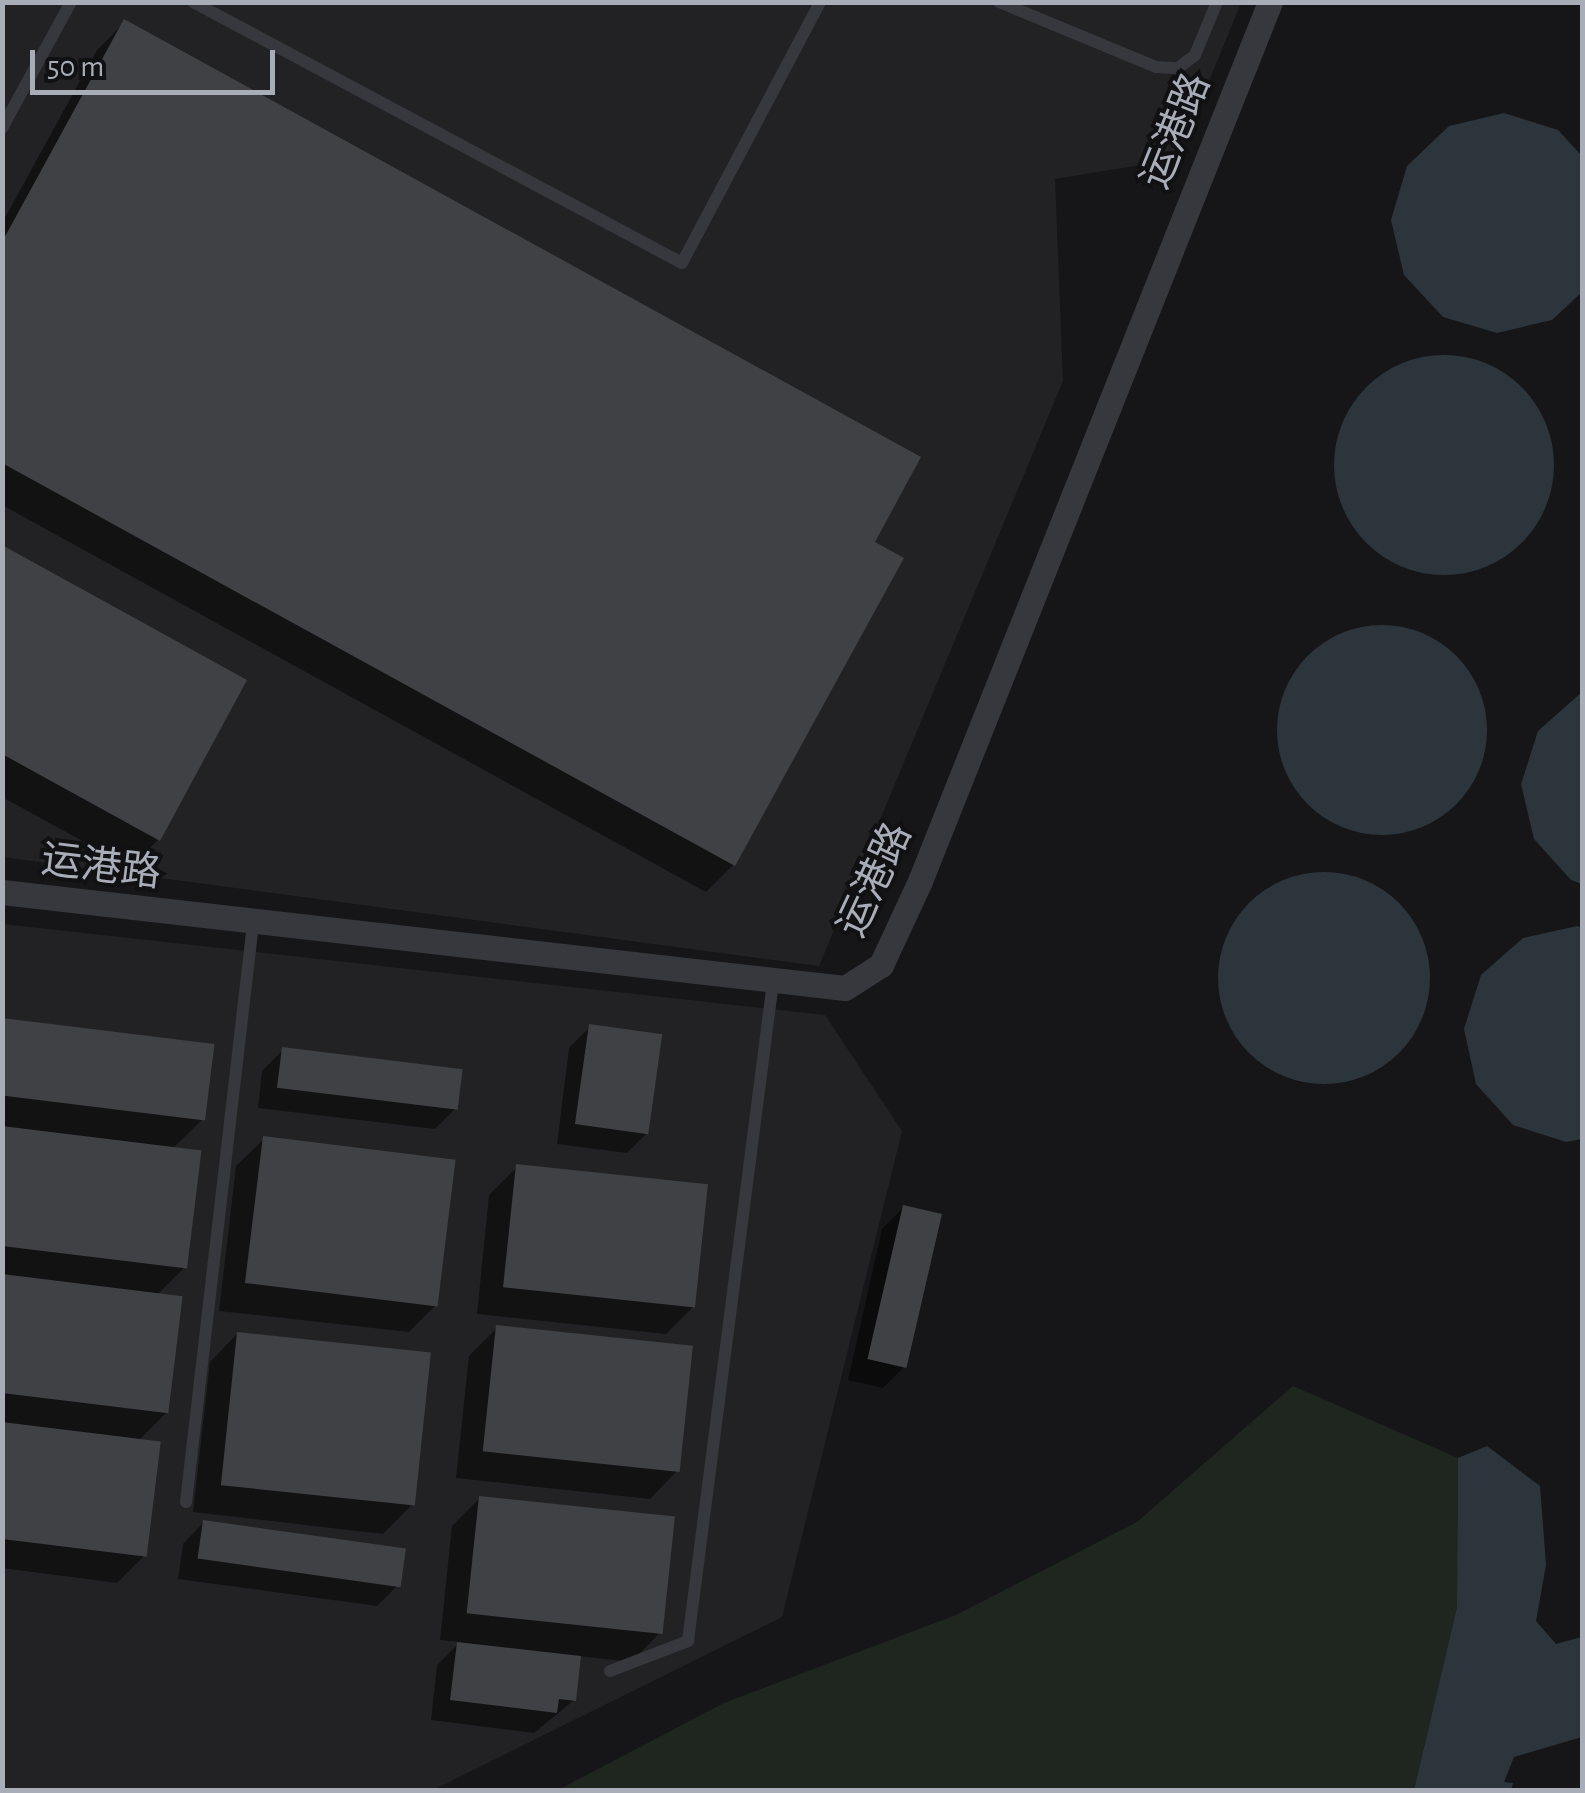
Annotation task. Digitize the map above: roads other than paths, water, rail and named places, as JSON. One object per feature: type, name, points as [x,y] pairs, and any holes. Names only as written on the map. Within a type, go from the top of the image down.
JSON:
[{"type":"street","name":"运港路","points":[[2,892],[253,924],[845,988],[880,964],[920,880],[1270,2]]},
{"type":"lane","points":[[2,128],[71,2]]},
{"type":"lane","points":[[193,2],[682,262],[820,2]]},
{"type":"lane","points":[[999,2],[1156,67],[1178,68],[1195,55],[1217,2]]},
{"type":"lane","points":[[186,1502],[253,924]]},
{"type":"lane","points":[[610,1672],[688,1641],[772,982]]}]
